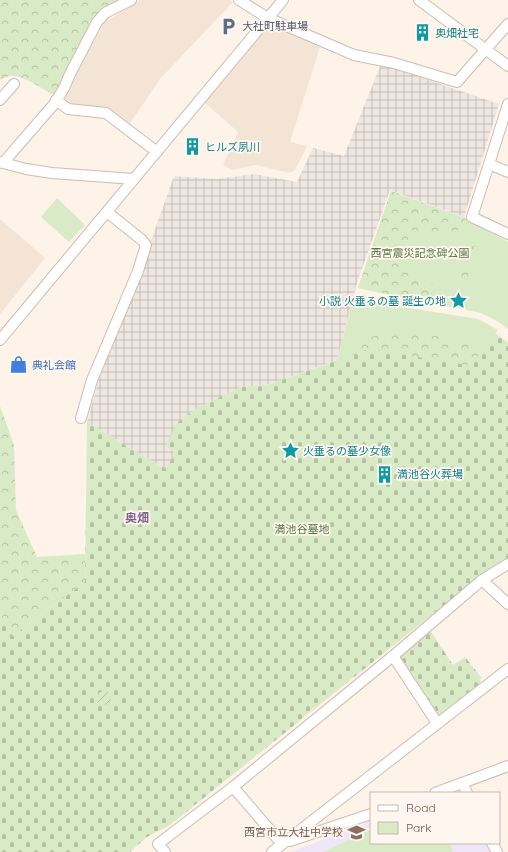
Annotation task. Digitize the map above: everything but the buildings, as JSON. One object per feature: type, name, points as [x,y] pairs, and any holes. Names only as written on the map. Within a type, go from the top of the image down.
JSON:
[{"type":"street","points":[[131,0],[105,13],[97,22],[64,88],[56,100],[2,163],[52,173],[134,179]]},
{"type":"street","points":[[239,0],[268,18],[354,55],[394,63],[457,82],[487,50],[508,24]]},
{"type":"street","points":[[0,340],[283,0]]},
{"type":"street","points":[[419,0],[508,66]]},
{"type":"street","points":[[0,100],[14,84]]},
{"type":"street","points":[[56,100],[68,109],[106,113],[157,152]]},
{"type":"street","points":[[508,104],[472,217],[508,234]]},
{"type":"street","points":[[489,164],[508,172]]},
{"type":"street","points":[[81,418],[92,380],[138,270],[146,245],[142,240],[107,212]]},
{"type":"street","points":[[165,852],[158,844],[234,787],[393,656],[482,580],[508,564]]},
{"type":"street","points":[[482,580],[508,604]]},
{"type":"street","points":[[393,656],[437,723]]},
{"type":"street","points":[[272,852],[437,723],[507,672]]},
{"type":"street","points":[[441,792],[465,788],[508,766]]},
{"type":"street","points":[[234,787],[282,844]]},
{"type":"street","points":[[282,844],[370,814]]},
{"type":"shaded area","points":[[140,0],[230,0],[233,2],[160,79],[128,126],[107,109],[65,103],[66,93],[104,23]]},
{"type":"shaded area","points":[[274,26],[320,47],[290,142],[307,146],[295,170],[290,173],[255,165],[232,170],[223,165],[238,132],[204,102],[265,28]]},
{"type":"shaded area","points":[[381,64],[499,104],[464,217],[390,190],[357,283],[337,360],[270,384],[241,387],[175,454],[165,469],[87,422],[98,382],[141,269],[174,176],[217,179],[254,174],[297,182],[313,148],[344,156]]},
{"type":"shaded area","points":[[0,219],[45,258],[0,314]]},
{"type":"shaded area","name":"西宮市立大社中学校","points":[[370,821],[370,844],[486,844],[490,852],[291,852]]},
{"type":"green space","points":[[0,0],[123,0],[101,11],[92,21],[59,88],[54,94],[51,94],[31,82],[19,77],[9,76],[0,80]]},
{"type":"green space","name":"西宮震災記念碑公園","points":[[391,191],[465,218],[508,242],[508,329],[497,321],[481,313],[358,288]]},
{"type":"green space","points":[[391,191],[465,218],[469,229],[439,233],[412,230],[398,269],[438,287],[437,305],[358,288]]},
{"type":"green space","points":[[57,198],[85,225],[69,242],[41,217]]},
{"type":"green space","points":[[469,245],[477,247],[465,286],[458,284]]},
{"type":"green space","points":[[353,299],[478,319],[498,330],[478,356],[337,360]]},
{"type":"green space","points":[[400,332],[439,336],[471,345],[478,349],[490,370],[343,359],[355,345],[361,341],[375,336]]},
{"type":"green space","name":"満池谷墓地","points":[[495,333],[508,343],[508,559],[480,576],[170,825],[147,837],[130,852],[0,852],[0,616],[13,636],[85,582],[87,422],[165,469],[175,454],[166,445],[178,422],[197,408],[241,387],[270,384],[369,349],[467,365],[478,356]]},
{"type":"green space","points":[[0,406],[14,445],[16,510],[37,557],[85,554],[85,582],[13,637],[0,616]]},
{"type":"green space","points":[[430,630],[453,665],[465,657],[481,677],[480,683],[439,715],[400,657]]},
{"type":"green space","points":[[101,691],[107,691],[111,695],[111,701],[107,705],[101,705],[97,701],[97,695]]},
{"type":"green space","points":[[370,829],[370,844],[450,844],[453,852],[324,852]]},
{"type":"place","name":"大社町駐車場","points":[[229,26]]},
{"type":"place","name":"奥畑社宅","points":[[422,33]]},
{"type":"place","name":"ヒルズ夙川","points":[[192,147]]},
{"type":"place","name":"小説 火垂るの墓 誕生の地","points":[[459,301]]},
{"type":"place","name":"典礼会館","points":[[19,365]]},
{"type":"place","name":"火垂るの墓少女像","points":[[290,451]]},
{"type":"place","name":"満池谷火葬場","points":[[384,474]]},
{"type":"place","name":"西宮市立大社中学校","points":[[356,832]]},
{"type":"district","name":"奥畑","points":[[137,518]]}]
